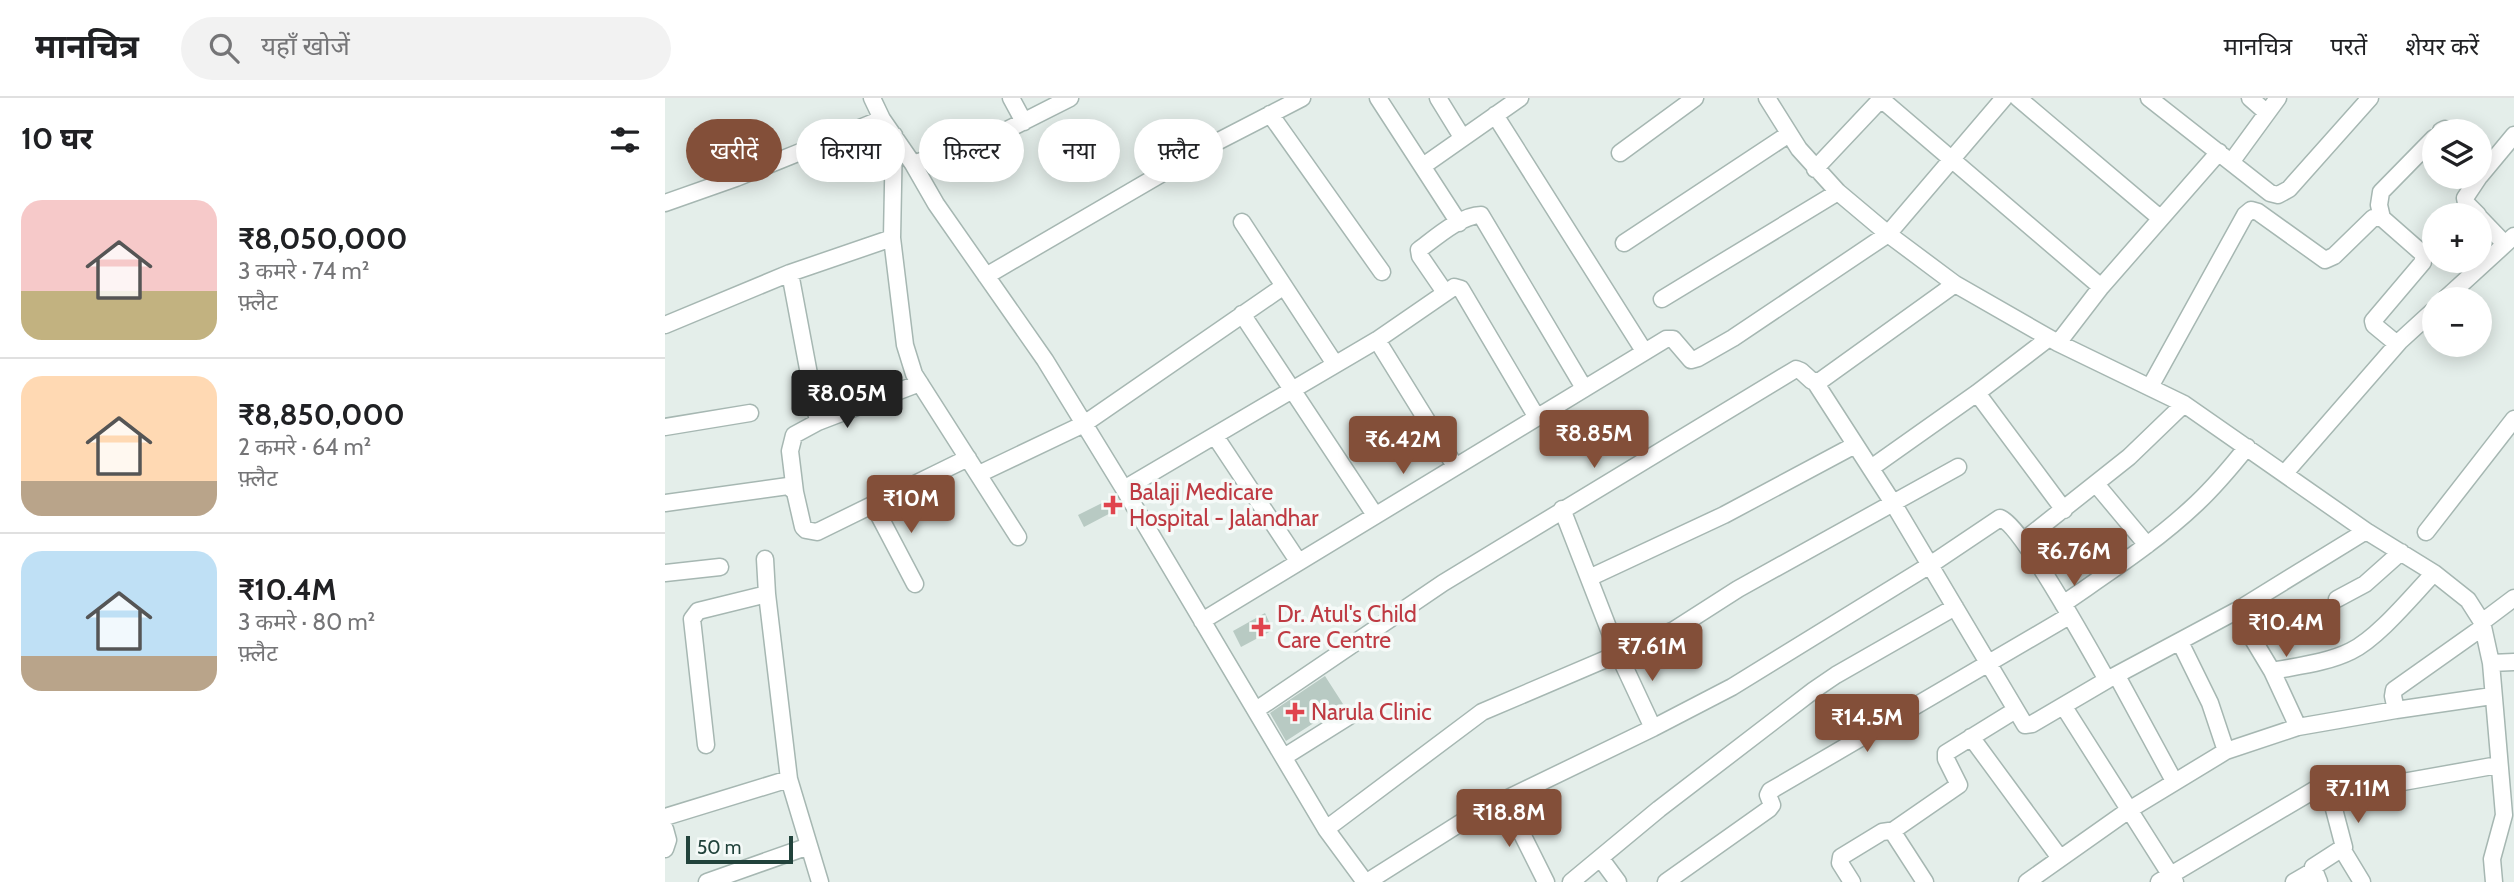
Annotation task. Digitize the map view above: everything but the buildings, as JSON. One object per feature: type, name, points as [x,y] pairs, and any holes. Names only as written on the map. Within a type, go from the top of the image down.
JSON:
[{"type":"street","points":[[872,98],[882,119]]},
{"type":"street","points":[[1011,98],[1022,119]]},
{"type":"street","points":[[1024,122],[1070,98]]},
{"type":"street","points":[[986,276],[1209,146],[1302,98]]},
{"type":"street","points":[[1378,98],[1459,223]]},
{"type":"street","points":[[1438,98],[1462,137]]},
{"type":"street","points":[[1423,166],[1520,98]]},
{"type":"street","points":[[1620,153],[1695,98]]},
{"type":"street","points":[[1815,169],[1882,98],[2101,287]]},
{"type":"street","points":[[1202,621],[1644,351],[1670,338],[1687,358],[1698,358],[1733,338],[1888,234],[2004,98]]},
{"type":"street","points":[[2018,98],[2160,218]]},
{"type":"street","points":[[2149,98],[2270,193],[2281,194],[2370,98]]},
{"type":"street","points":[[2250,98],[2266,112]]},
{"type":"street","points":[[1871,468],[2054,340],[2160,218],[2226,157],[2278,98]]},
{"type":"street","points":[[1770,99],[1789,134],[1815,169],[1888,234],[1955,284],[2054,340],[2184,404],[2366,531],[2434,573],[2467,600],[2482,625],[2491,663],[2498,765],[2509,812],[2492,859],[2494,882]]},
{"type":"street","points":[[1270,114],[1382,272]]},
{"type":"street","points":[[1495,115],[1644,351]]},
{"type":"street","points":[[1624,243],[1789,134]]},
{"type":"street","points":[[2492,160],[2514,135]]},
{"type":"street","points":[[2397,344],[2374,325],[2373,321],[2424,259],[2423,254],[2382,218],[2378,199],[2381,192],[2422,150]]},
{"type":"street","points":[[665,185],[667,202],[796,152]]},
{"type":"street","points":[[905,152],[936,204],[1045,360],[1326,829],[1361,881],[1473,815],[1653,729],[1732,687],[1930,565],[2000,518],[2006,520],[2023,541],[2112,678],[2174,781]]},
{"type":"street","points":[[913,164],[919,162]]},
{"type":"street","points":[[893,182],[892,238],[905,345],[914,373],[1019,537]]},
{"type":"street","points":[[1662,299],[1838,192]]},
{"type":"street","points":[[2150,387],[2248,212],[2258,212],[2325,260],[2334,256],[2373,218],[2382,218]]},
{"type":"street","points":[[1444,291],[1418,252],[1459,223],[1477,214],[1484,216],[1584,388]]},
{"type":"street","points":[[1242,222],[1335,364]]},
{"type":"street","points":[[2458,287],[2510,240],[2492,226]]},
{"type":"street","points":[[665,325],[790,273],[892,238]]},
{"type":"street","points":[[790,273],[818,422]]},
{"type":"street","points":[[1815,382],[1955,284]]},
{"type":"street","points":[[979,474],[1084,424],[1284,286]]},
{"type":"street","points":[[1124,489],[1377,340],[1444,291],[1457,286],[1536,416]]},
{"type":"street","points":[[1242,314],[1375,514]]},
{"type":"street","points":[[2285,473],[2397,344],[2422,321]]},
{"type":"street","points":[[1377,340],[1455,466]]},
{"type":"street","points":[[1256,710],[1383,622],[1562,509],[1795,369],[1815,382],[1893,503],[1988,662],[2014,711],[2028,726],[2236,611],[2366,531]]},
{"type":"street","points":[[920,383],[818,422],[794,435],[790,451],[803,527],[812,532],[968,458]]},
{"type":"street","points":[[1977,393],[2064,510]]},
{"type":"street","points":[[2023,541],[2129,457],[2184,404]]},
{"type":"street","points":[[665,427],[750,413]]},
{"type":"street","points":[[2427,532],[2514,419]]},
{"type":"street","points":[[1215,436],[1298,561]]},
{"type":"street","points":[[1589,578],[1724,515],[1855,445]]},
{"type":"street","points":[[1665,882],[1769,809],[1772,805],[1768,795],[1770,791],[1988,662],[2066,610],[2202,498],[2248,447]]},
{"type":"street","points":[[1326,829],[1482,712],[1674,630],[1738,589],[1958,467]]},
{"type":"street","points":[[2097,484],[2147,545]]},
{"type":"street","points":[[665,503],[783,485],[795,492]]},
{"type":"street","points":[[873,504],[915,584]]},
{"type":"street","points":[[1562,509],[1618,653],[1653,729]]},
{"type":"street","points":[[2337,599],[2365,583],[2401,552]]},
{"type":"street","points":[[765,559],[789,779],[820,882]]},
{"type":"street","points":[[665,573],[720,567]]},
{"type":"street","points":[[2272,671],[2314,663],[2350,652],[2382,626],[2434,573]]},
{"type":"street","points":[[706,745],[692,619],[698,611],[767,594]]},
{"type":"street","points":[[2396,710],[2394,690],[2468,636],[2514,598]]},
{"type":"street","points":[[1571,882],[1659,809],[1814,690],[1955,607]]},
{"type":"street","points":[[2236,611],[2272,671],[2298,727]]},
{"type":"street","points":[[2179,642],[2210,703],[2226,751]]},
{"type":"street","points":[[2491,663],[2514,662]]},
{"type":"street","points":[[2038,879],[2060,858],[2129,810],[2226,751],[2298,727],[2492,696]]},
{"type":"street","points":[[2064,707],[2129,810],[2168,880],[2318,786],[2327,788],[2344,842],[2342,849],[2314,866],[2316,876],[2294,882]]},
{"type":"street","points":[[1852,882],[1840,863],[1841,857],[1882,832],[1891,831],[1957,788],[1959,783],[1945,754],[2014,711]]},
{"type":"street","points":[[1284,757],[1351,715]]},
{"type":"street","points":[[1971,737],[2060,858]]},
{"type":"street","points":[[2330,794],[2498,765]]},
{"type":"street","points":[[665,817],[789,779]]},
{"type":"street","points":[[1505,800],[1546,882]]},
{"type":"street","points":[[665,830],[668,840],[665,849]]},
{"type":"street","points":[[1891,831],[1925,882]]},
{"type":"street","points":[[707,882],[809,846]]},
{"type":"street","points":[[2342,849],[2362,882]]},
{"type":"street","points":[[1601,859],[1618,882]]},
{"type":"place","name":"Balaji Medicare Hospital - Jalandhar","points":[[1113,505]]},
{"type":"place","name":"Dr. Atul's Child Care Centre","points":[[1261,627]]},
{"type":"place","name":"Narula Clinic","points":[[1295,712]]}]
